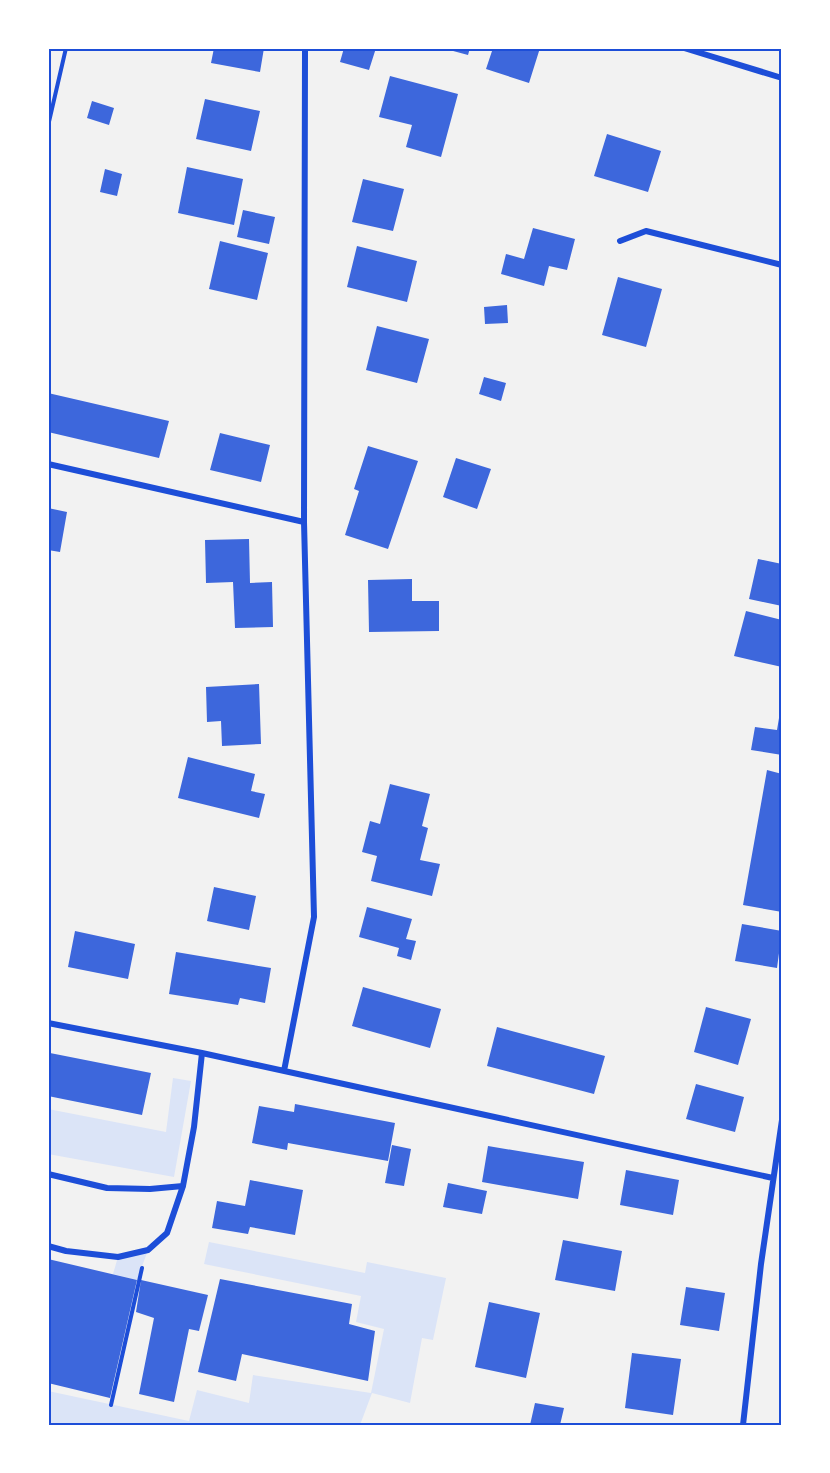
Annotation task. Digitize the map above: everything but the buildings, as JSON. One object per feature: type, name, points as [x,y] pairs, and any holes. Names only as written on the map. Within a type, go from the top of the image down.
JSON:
[{"type":"street","points":[[284,1071],[314,917],[304,522],[305,48]]},
{"type":"street","points":[[684,48],[782,78]]},
{"type":"street","points":[[620,241],[646,231],[782,266]]},
{"type":"street","points":[[48,464],[304,522]]},
{"type":"street","points":[[48,1023],[202,1053],[773,1178]]},
{"type":"street","points":[[48,1246],[66,1251],[118,1257],[148,1250],[167,1233],[183,1186],[194,1127],[202,1053]]},
{"type":"street","points":[[742,1425],[761,1264],[782,1120]]},
{"type":"street","points":[[48,1174],[107,1188],[150,1189],[183,1186]]},
{"type":"path","points":[[48,126],[66,48]]},
{"type":"path","points":[[111,1405],[148,1250]]},
{"type":"shaded area","points":[[173,1078],[191,1081],[174,1177],[48,1154],[48,1109],[166,1132]]},
{"type":"shaded area","points":[[209,1242],[365,1273],[367,1262],[446,1278],[433,1340],[422,1338],[410,1403],[372,1393],[360,1425],[48,1425],[48,1391],[189,1421],[197,1390],[249,1403],[253,1375],[371,1393],[384,1329],[356,1322],[361,1296],[204,1264]]},
{"type":"shaded area","points":[[148,1250],[137,1280],[113,1274],[118,1257]]}]
